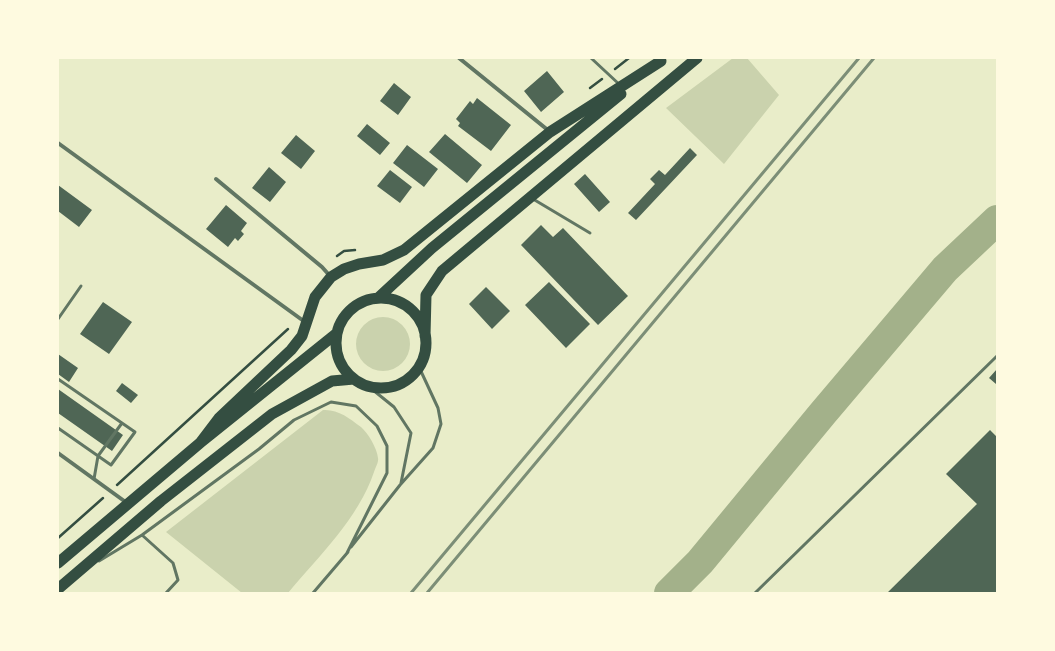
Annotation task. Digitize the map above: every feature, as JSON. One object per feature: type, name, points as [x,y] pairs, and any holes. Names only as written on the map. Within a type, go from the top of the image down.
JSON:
[{"type":"highway","points":[[337,333],[336,348],[340,362],[354,379],[368,386],[382,388],[397,385],[409,378],[419,366],[425,352],[426,295],[442,271],[697,58]]},
{"type":"highway","points":[[200,443],[219,418],[291,350],[302,336],[315,297],[331,277],[344,269],[359,264],[383,260],[404,250],[550,132],[663,60]]},
{"type":"highway","points":[[378,298],[432,248],[663,60]]},
{"type":"highway","points":[[58,563],[200,443],[337,333],[348,313],[356,305],[378,298],[394,300],[409,308],[422,325],[425,336]]},
{"type":"highway","points":[[58,589],[161,501],[272,414],[332,381],[354,379]]},
{"type":"street","points":[[459,58],[550,132]]},
{"type":"street","points":[[58,143],[307,323]]},
{"type":"street","points":[[216,180],[331,277]]},
{"type":"street","points":[[58,453],[129,504]]},
{"type":"lane","points":[[591,58],[621,86]]},
{"type":"lane","points":[[529,198],[590,233]]},
{"type":"lane","points":[[58,319],[81,286]]},
{"type":"lane","points":[[755,593],[997,356]]},
{"type":"lane","points":[[313,593],[400,485],[433,448],[441,424],[438,408],[419,366]]},
{"type":"lane","points":[[58,379],[135,432],[111,465],[58,428]]},
{"type":"lane","points":[[368,386],[394,407],[411,433],[400,485]]},
{"type":"lane","points":[[70,578],[142,535],[259,449],[294,420],[331,402],[356,406],[377,426],[387,446],[387,473],[346,553]]},
{"type":"lane","points":[[94,479],[98,456],[122,423]]},
{"type":"lane","points":[[142,535],[174,563],[178,580],[166,593]]},
{"type":"green space","points":[[733,58],[747,58],[779,95],[724,164],[666,108]]},
{"type":"green space","points":[[383,317],[393,319],[402,325],[408,334],[410,344],[408,354],[402,363],[393,369],[383,371],[373,369],[364,363],[358,354],[356,344],[358,334],[364,325],[373,319]]},
{"type":"green space","points":[[323,410],[334,411],[348,417],[361,427],[372,441],[378,460],[367,489],[358,506],[337,536],[288,593],[242,593],[166,532]]},
{"type":"building","points":[[547,71],[564,92],[541,112],[524,91]]},
{"type":"building","points":[[394,83],[411,97],[398,115],[380,101]]},
{"type":"building","points":[[477,98],[511,125],[491,151],[458,126],[460,123],[456,119],[470,101],[473,104]]},
{"type":"building","points":[[367,124],[390,143],[380,155],[357,136]]},
{"type":"building","points":[[445,134],[482,165],[467,183],[429,152]]},
{"type":"building","points":[[296,135],[315,151],[301,169],[281,153]]},
{"type":"building","points":[[407,145],[438,169],[424,187],[393,163]]},
{"type":"building","points":[[690,148],[697,155],[636,220],[628,213],[655,184],[650,179],[659,170],[665,175]]},
{"type":"building","points":[[269,167],[286,182],[270,202],[252,188]]},
{"type":"building","points":[[390,170],[412,187],[400,203],[377,186]]},
{"type":"building","points":[[585,174],[610,202],[599,212],[574,184]]},
{"type":"building","points":[[58,185],[92,210],[79,227],[58,211]]},
{"type":"building","points":[[226,205],[247,223],[241,231],[244,234],[238,241],[235,238],[228,247],[206,229]]},
{"type":"building","points":[[541,225],[553,237],[563,228],[628,296],[598,325],[521,245]]},
{"type":"building","points":[[549,282],[590,324],[566,348],[525,305]]},
{"type":"building","points":[[486,287],[510,311],[492,329],[469,304]]},
{"type":"building","points":[[103,302],[132,322],[109,354],[80,334]]},
{"type":"building","points":[[58,354],[78,368],[69,382],[58,374]]},
{"type":"building","points":[[997,369],[997,383],[996,384],[989,378]]},
{"type":"building","points":[[122,383],[138,395],[131,403],[116,391]]},
{"type":"building","points":[[58,389],[123,435],[112,451],[58,413]]},
{"type":"building","points":[[990,430],[997,437],[997,593],[887,593],[977,504],[946,474]]},
{"type":"waterway","points":[[669,593],[700,562],[823,413],[945,269],[997,220]]},
{"type":"railway","points":[[411,593],[859,58]]},
{"type":"railway","points":[[427,593],[874,58]]}]
